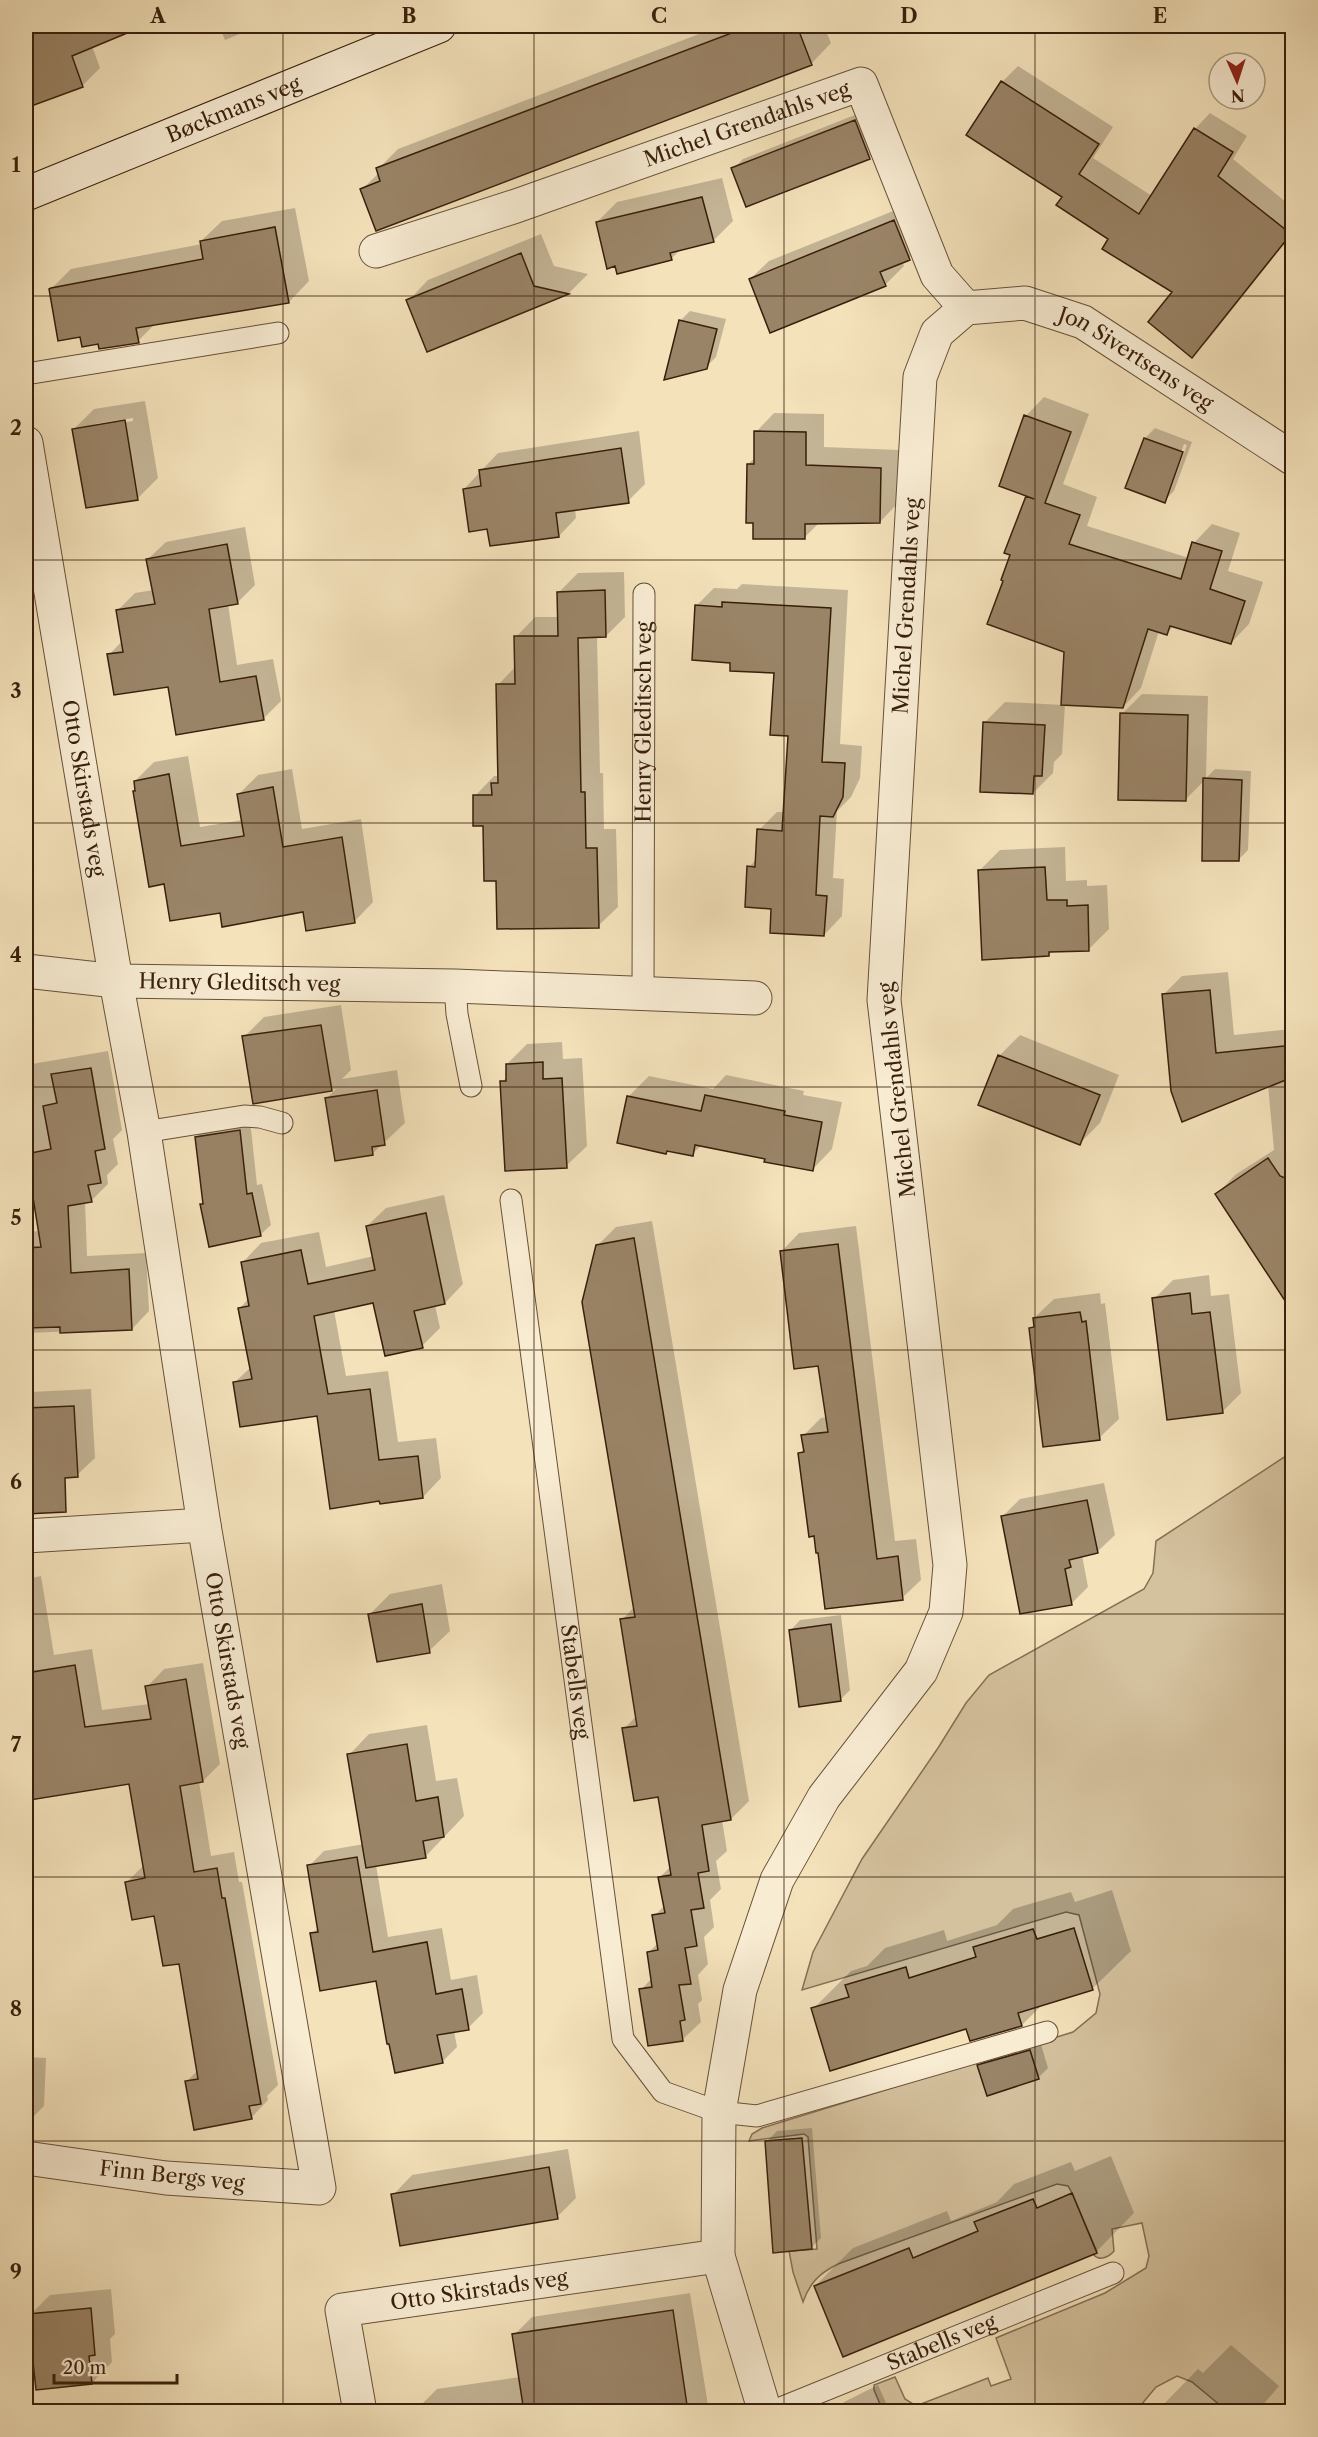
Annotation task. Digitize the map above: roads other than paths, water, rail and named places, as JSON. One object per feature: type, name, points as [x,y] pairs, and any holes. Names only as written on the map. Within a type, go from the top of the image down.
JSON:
[{"type":"street","name":"Bøckmans veg","points":[[26,194],[439,26]]},
{"type":"street","name":"Michel Grendahls veg","points":[[376,250],[516,206],[861,84],[937,274],[966,308],[937,333],[920,377],[884,1000],[950,1565],[946,1612],[921,1671],[824,1797],[777,1880],[740,1990],[719,2112]]},
{"type":"street","name":"Jon Sivertsens veg","points":[[966,308],[1025,303],[1083,322],[1293,458]]},
{"type":"street","name":"Otto Skirstads veg","points":[[26,443],[116,981],[144,1132],[204,1525],[319,2188]]},
{"type":"street","name":"Henry Gleditsch veg","points":[[26,971],[116,981],[454,986],[755,998]]},
{"type":"street","points":[[26,1536],[204,1525]]},
{"type":"street","points":[[719,2112],[718,2256],[765,2412]]},
{"type":"street","name":"Finn Bergs veg","points":[[26,2158],[166,2178],[319,2188]]},
{"type":"street","name":"Otto Skirstads veg","points":[[360,2412],[342,2310],[718,2256]]},
{"type":"lane","points":[[26,374],[278,333]]},
{"type":"lane","name":"Henry Gleditsch veg","points":[[643,995],[644,594]]},
{"type":"lane","points":[[454,986],[471,1086]]},
{"type":"lane","points":[[144,1132],[243,1116],[260,1117],[282,1123]]},
{"type":"lane","name":"Stabells veg","points":[[510,1200],[623,2039],[663,2092],[719,2112],[757,2116],[1047,2032]]},
{"type":"lane","name":"Stabells veg","points":[[771,2412],[1113,2273]]}]
